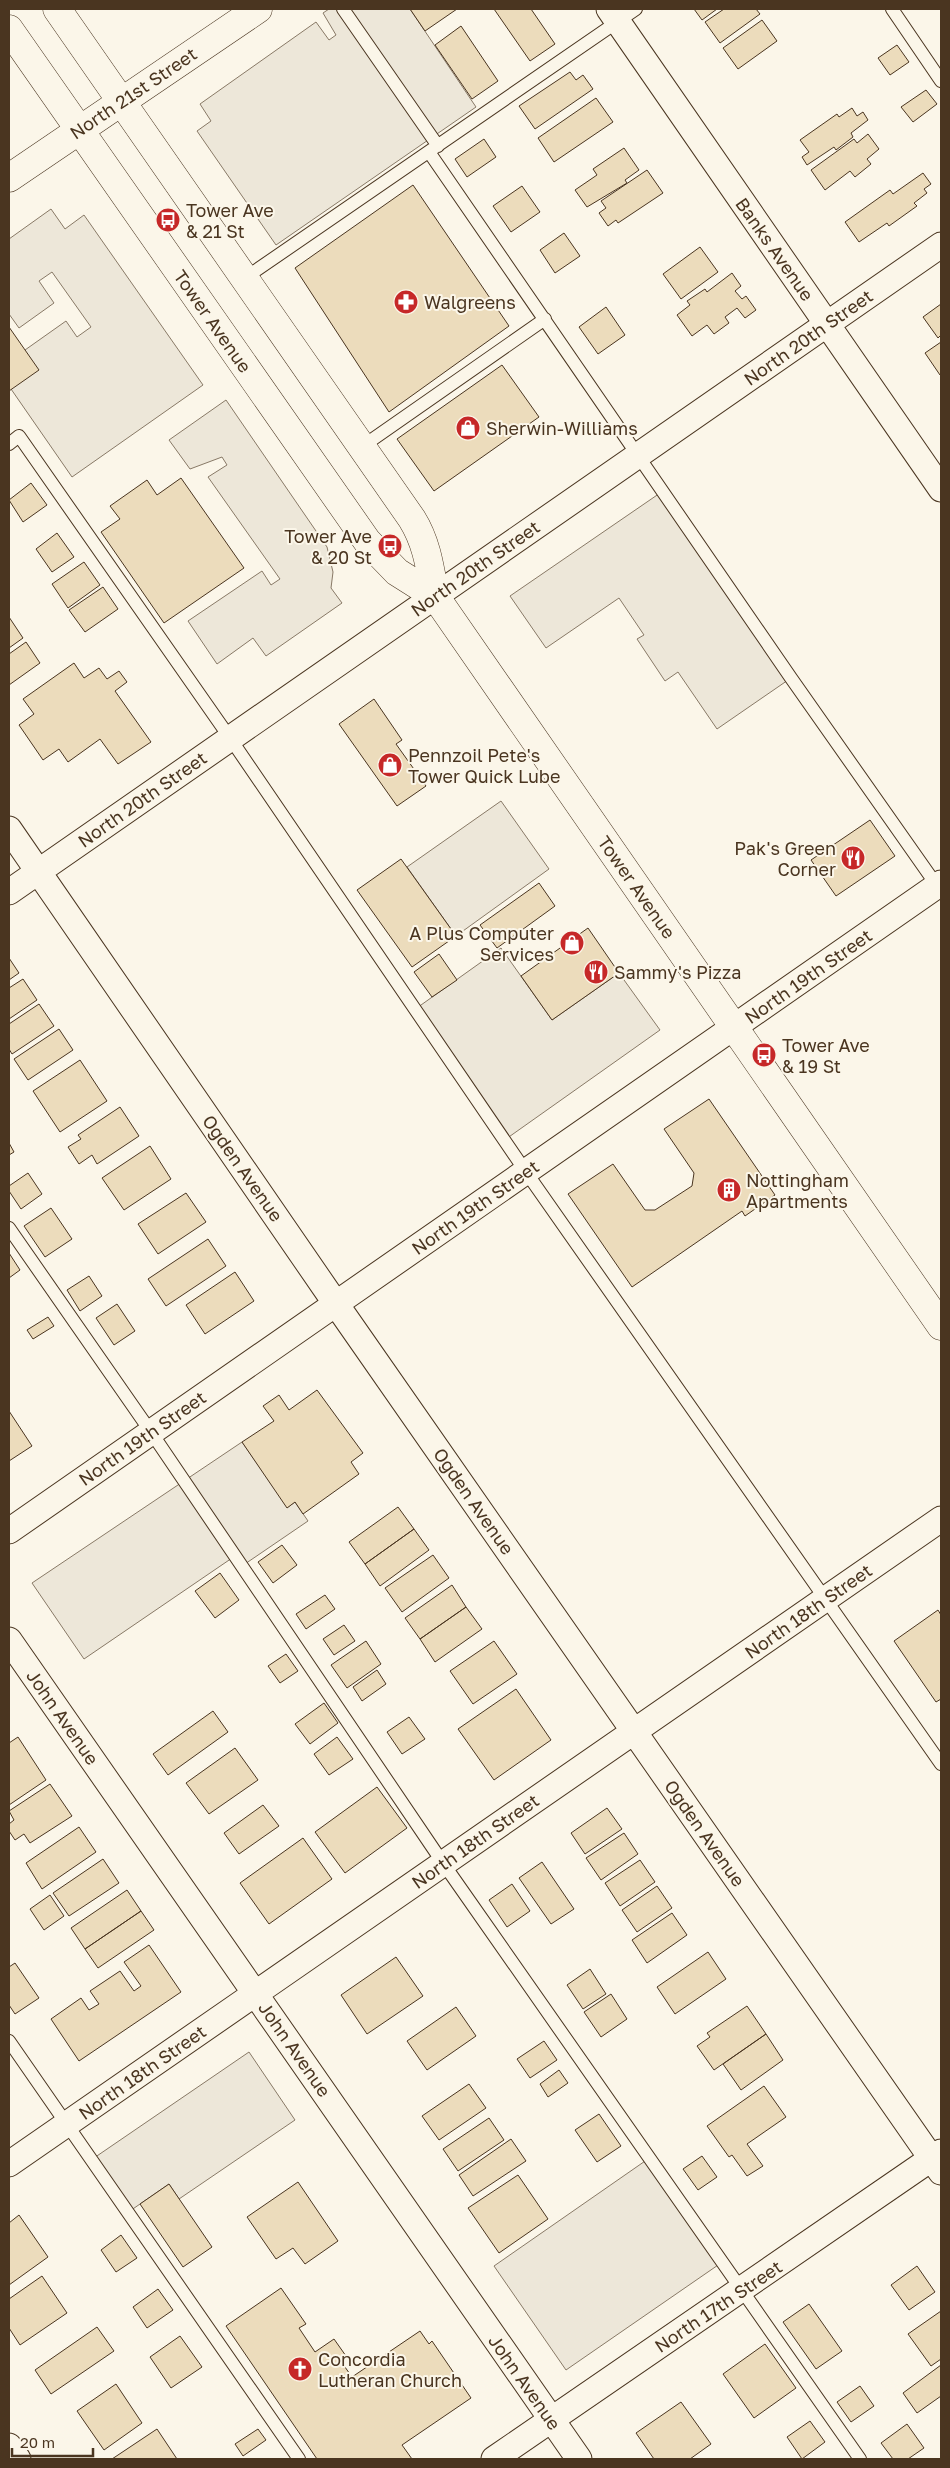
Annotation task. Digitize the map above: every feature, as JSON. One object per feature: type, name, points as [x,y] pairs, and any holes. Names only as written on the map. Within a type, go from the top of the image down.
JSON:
[{"type":"main road","name":"Tower Avenue","points":[[56,9],[362,446],[422,535],[427,550],[434,596]]},
{"type":"main road","name":"North 21st Street","points":[[9,178],[258,9]]},
{"type":"main road","name":"Tower Avenue","points":[[9,29],[367,541],[397,572],[434,596],[941,1326]]},
{"type":"street","name":"Banks Avenue","points":[[621,13],[827,324],[941,490]]},
{"type":"street","name":"North 20th Street","points":[[9,892],[941,244]]},
{"type":"street","name":"Ogden Avenue","points":[[9,828],[336,1304],[634,1731],[938,2161]]},
{"type":"street","name":"North 19th Street","points":[[9,1531],[734,1027],[940,887]]},
{"type":"street","name":"North 18th Street","points":[[9,2164],[941,1519]]},
{"type":"street","name":"John Avenue","points":[[9,1640],[579,2459]]},
{"type":"street","name":"North 17th Street","points":[[494,2459],[740,2290],[938,2161]]},
{"type":"street","points":[[9,2446],[18,2459]]},
{"type":"lane","points":[[343,9],[545,319],[791,678],[940,887]]},
{"type":"lane","points":[[892,9],[941,81]]},
{"type":"lane","points":[[245,278],[433,149],[621,13]]},
{"type":"lane","points":[[362,446],[545,319]]},
{"type":"lane","points":[[9,444],[19,436],[230,738],[526,1172],[941,1764]]},
{"type":"lane","points":[[9,1228],[151,1432],[443,1863],[860,2459]]},
{"type":"lane","points":[[9,2041],[299,2459]]},
{"type":"shaded area","points":[[329,9],[410,9],[476,107],[276,245],[197,131],[211,121],[200,104],[316,22],[329,40],[336,35],[323,13]]},
{"type":"shaded area","points":[[51,209],[65,229],[84,215],[203,385],[72,477],[11,389],[25,350],[66,321],[77,337],[91,327],[52,272],[39,281],[54,303],[19,328],[9,314],[9,239]]},
{"type":"shaded area","points":[[226,400],[327,547],[333,572],[331,588],[342,603],[266,656],[253,638],[217,664],[188,621],[262,571],[271,585],[280,579],[208,477],[227,465],[222,457],[190,469],[169,440]]},
{"type":"shaded area","points":[[663,491],[791,678],[717,729],[678,672],[665,681],[637,639],[644,635],[619,598],[546,648],[510,596]]},
{"type":"shaded area","points":[[501,801],[549,869],[456,936],[407,867]]},
{"type":"shaded area","points":[[501,948],[552,1020],[619,973],[660,1030],[506,1139],[414,1010]]},
{"type":"shaded area","points":[[242,1442],[288,1507],[295,1502],[308,1521],[242,1566],[235,1556],[84,1659],[32,1583]]},
{"type":"shaded area","points":[[249,2052],[295,2120],[179,2199],[169,2184],[127,2213],[91,2160]]},
{"type":"shaded area","points":[[648,2159],[721,2263],[566,2370],[494,2266]]},
{"type":"building","points":[[410,9],[457,9],[425,31]]},
{"type":"building","points":[[494,9],[531,9],[555,44],[530,61]]},
{"type":"building","points":[[694,9],[717,9],[702,20]]},
{"type":"building","points":[[724,9],[756,9],[760,14],[720,43],[705,22]]},
{"type":"building","points":[[762,20],[777,41],[738,69],[723,48]]},
{"type":"building","points":[[461,26],[498,81],[472,99],[435,45]]},
{"type":"building","points":[[897,45],[909,62],[890,75],[878,58]]},
{"type":"building","points":[[570,72],[576,80],[583,75],[593,89],[535,129],[519,106]]},
{"type":"building","points":[[926,90],[937,104],[913,122],[901,107]]},
{"type":"building","points":[[596,98],[613,122],[554,162],[538,138]]},
{"type":"building","points":[[852,108],[857,116],[863,112],[868,120],[851,133],[853,137],[836,150],[834,147],[807,165],[802,157],[809,152],[800,140],[837,114],[839,117]]},
{"type":"building","points":[[868,134],[879,149],[867,159],[871,164],[855,177],[850,171],[825,190],[811,170],[854,139],[857,143]]},
{"type":"building","points":[[484,139],[496,157],[467,177],[455,159]]},
{"type":"building","points":[[624,148],[639,170],[625,180],[627,183],[587,207],[575,190],[597,175],[593,169]]},
{"type":"building","points":[[647,170],[663,193],[618,223],[616,220],[608,226],[599,213],[606,208],[601,201]]},
{"type":"building","points":[[923,173],[931,184],[924,189],[927,193],[914,203],[917,206],[889,226],[887,223],[859,242],[845,222],[890,190],[893,194]]},
{"type":"building","name":"Walgreens","points":[[413,185],[509,326],[389,412],[295,268]]},
{"type":"building","points":[[522,186],[540,212],[511,232],[493,206]]},
{"type":"building","points":[[564,233],[580,256],[555,273],[540,250]]},
{"type":"building","points":[[700,247],[718,272],[681,299],[663,274]]},
{"type":"building","points":[[732,273],[741,286],[735,291],[742,299],[746,296],[756,310],[745,318],[737,308],[725,317],[729,323],[714,334],[707,325],[692,336],[677,315],[690,305],[687,301],[705,289],[707,292]]},
{"type":"building","points":[[941,304],[941,335],[938,338],[923,317]]},
{"type":"building","points":[[606,307],[625,335],[598,354],[579,327]]},
{"type":"building","points":[[9,327],[39,370],[9,391]]},
{"type":"building","points":[[941,342],[941,374],[940,375],[925,353]]},
{"type":"building","name":"Sherwin-Williams","points":[[502,365],[539,417],[434,491],[397,439]]},
{"type":"building","points":[[181,478],[244,568],[164,623],[101,532],[120,519],[110,506],[147,480],[157,495]]},
{"type":"building","points":[[31,483],[47,505],[23,522],[9,500]]},
{"type":"building","points":[[57,533],[74,557],[52,572],[36,549]]},
{"type":"building","points":[[84,562],[100,585],[68,608],[52,584]]},
{"type":"building","points":[[103,587],[118,609],[85,632],[69,610]]},
{"type":"building","points":[[9,617],[23,638],[9,648]]},
{"type":"building","points":[[26,642],[40,663],[9,685],[9,654]]},
{"type":"building","points":[[74,663],[84,678],[99,668],[107,679],[119,671],[127,682],[115,691],[151,742],[118,764],[100,739],[68,762],[59,749],[43,760],[19,725],[34,714],[23,699]]},
{"type":"building","name":"Pennzoil Pete's Tower Quick Lube","points":[[374,699],[402,740],[396,744],[426,786],[397,806],[339,724]]},
{"type":"building","name":"Pak's Green Corner","points":[[870,820],[895,856],[836,896],[811,860]]},
{"type":"building","points":[[401,859],[456,936],[412,967],[357,890]]},
{"type":"building","points":[[539,883],[555,906],[497,948],[480,925]]},
{"type":"building","points":[[588,928],[619,973],[552,1020],[521,976]]},
{"type":"building","points":[[439,954],[457,980],[432,997],[414,972]]},
{"type":"building","points":[[9,958],[19,973],[9,980]]},
{"type":"building","points":[[23,979],[37,1000],[9,1019],[9,988]]},
{"type":"building","points":[[39,1004],[54,1026],[12,1054],[9,1049],[9,1024]]},
{"type":"building","points":[[59,1029],[73,1050],[28,1080],[14,1059]]},
{"type":"building","points":[[80,1060],[107,1101],[60,1132],[33,1091]]},
{"type":"building","name":"Nottingham Apartments","points":[[709,1099],[775,1195],[745,1216],[742,1211],[632,1287],[568,1194],[613,1164],[645,1210],[655,1210],[692,1186],[694,1173],[664,1129]]},
{"type":"building","points":[[120,1107],[139,1136],[97,1164],[92,1155],[79,1164],[68,1147],[81,1139],[78,1135]]},
{"type":"building","points":[[9,1143],[14,1152],[9,1155]]},
{"type":"building","points":[[150,1146],[171,1179],[124,1210],[102,1178]]},
{"type":"building","points":[[28,1173],[42,1194],[21,1209],[9,1191],[9,1186]]},
{"type":"building","points":[[186,1193],[206,1222],[158,1254],[138,1224]]},
{"type":"building","points":[[51,1208],[72,1239],[45,1257],[24,1226]]},
{"type":"building","points":[[208,1239],[226,1266],[166,1306],[148,1279]]},
{"type":"building","points":[[9,1253],[20,1270],[9,1278]]},
{"type":"building","points":[[235,1272],[254,1301],[205,1334],[186,1305]]},
{"type":"building","points":[[89,1276],[102,1296],[80,1311],[67,1290]]},
{"type":"building","points":[[117,1304],[135,1331],[114,1345],[96,1318]]},
{"type":"building","points":[[48,1317],[54,1326],[33,1339],[27,1330]]},
{"type":"building","points":[[317,1390],[363,1453],[351,1462],[359,1474],[303,1514],[295,1502],[287,1508],[242,1442],[274,1421],[263,1406],[279,1395],[289,1410]]},
{"type":"building","points":[[9,1411],[32,1446],[9,1461]]},
{"type":"building","points":[[398,1507],[414,1529],[365,1564],[349,1542]]},
{"type":"building","points":[[414,1529],[429,1550],[380,1586],[365,1564]]},
{"type":"building","points":[[282,1545],[297,1565],[273,1583],[258,1562]]},
{"type":"building","points":[[433,1555],[449,1578],[402,1612],[385,1588]]},
{"type":"building","points":[[220,1573],[239,1600],[215,1618],[195,1591]]},
{"type":"building","points":[[452,1585],[466,1607],[420,1639],[405,1618]]},
{"type":"building","points":[[325,1595],[335,1609],[306,1629],[296,1614]]},
{"type":"building","points":[[466,1607],[482,1629],[435,1662],[420,1639]]},
{"type":"building","points":[[938,1610],[941,1615],[941,1699],[936,1702],[894,1641]]},
{"type":"building","points":[[344,1625],[355,1641],[334,1655],[323,1639]]},
{"type":"building","points":[[366,1641],[381,1664],[347,1688],[331,1665]]},
{"type":"building","points":[[494,1641],[517,1674],[473,1704],[450,1671]]},
{"type":"building","points":[[286,1654],[298,1671],[280,1683],[268,1666]]},
{"type":"building","points":[[377,1670],[386,1684],[362,1701],[353,1687]]},
{"type":"building","points":[[516,1689],[551,1740],[494,1780],[458,1729]]},
{"type":"building","points":[[324,1703],[338,1723],[310,1744],[295,1724]]},
{"type":"building","points":[[213,1711],[228,1732],[168,1775],[153,1754]]},
{"type":"building","points":[[409,1717],[425,1739],[402,1754],[387,1732]]},
{"type":"building","points":[[18,1737],[46,1780],[9,1805],[9,1743]]},
{"type":"building","points":[[337,1737],[353,1759],[329,1775],[314,1754]]},
{"type":"building","points":[[235,1748],[258,1780],[209,1814],[186,1783]]},
{"type":"building","points":[[50,1784],[72,1816],[30,1843],[24,1834],[15,1840],[9,1831],[9,1824],[14,1820],[9,1811]]},
{"type":"building","points":[[377,1787],[407,1828],[345,1873],[315,1832]]},
{"type":"building","points":[[263,1805],[279,1826],[239,1854],[224,1833]]},
{"type":"building","points":[[607,1808],[622,1829],[585,1854],[571,1833]]},
{"type":"building","points":[[79,1827],[96,1852],[42,1889],[26,1863]]},
{"type":"building","points":[[624,1833],[638,1854],[601,1880],[586,1858]]},
{"type":"building","points":[[303,1838],[332,1879],[269,1924],[240,1883]]},
{"type":"building","points":[[103,1859],[119,1883],[69,1916],[53,1893]]},
{"type":"building","points":[[640,1860],[655,1882],[620,1906],[605,1883]]},
{"type":"building","points":[[542,1862],[574,1909],[551,1924],[519,1878]]},
{"type":"building","points":[[512,1884],[530,1911],[507,1927],[489,1900]]},
{"type":"building","points":[[657,1886],[672,1908],[637,1932],[622,1910]]},
{"type":"building","points":[[127,1890],[141,1911],[85,1949],[71,1928]]},
{"type":"building","points":[[50,1895],[64,1916],[44,1930],[30,1909]]},
{"type":"building","points":[[141,1911],[154,1930],[98,1968],[85,1949]]},
{"type":"building","points":[[672,1913],[687,1935],[647,1963],[632,1940]]},
{"type":"building","points":[[149,1945],[181,1992],[79,2061],[51,2019],[81,1998],[89,2010],[99,2004],[90,1991],[120,1971],[134,1991],[141,1986],[124,1962]]},
{"type":"building","points":[[708,1952],[726,1979],[675,2014],[657,1987]]},
{"type":"building","points":[[396,1957],[423,1996],[367,2034],[341,1995]]},
{"type":"building","points":[[15,1963],[39,1998],[15,2014],[9,2005],[9,1967]]},
{"type":"building","points":[[590,1969],[606,1994],[583,2009],[567,1985]]},
{"type":"building","points":[[611,1994],[627,2019],[601,2037],[584,2012]]},
{"type":"building","points":[[747,2006],[766,2034],[714,2070],[697,2046],[710,2037],[707,2033]]},
{"type":"building","points":[[456,2007],[476,2036],[427,2070],[407,2041]]},
{"type":"building","points":[[766,2034],[783,2060],[741,2090],[723,2064]]},
{"type":"building","points":[[544,2041],[557,2060],[530,2078],[517,2059]]},
{"type":"building","points":[[559,2070],[568,2083],[548,2097],[540,2084]]},
{"type":"building","points":[[469,2084],[486,2108],[439,2140],[422,2116]]},
{"type":"building","points":[[764,2086],[786,2117],[747,2144],[763,2166],[747,2176],[732,2155],[729,2157],[707,2126]]},
{"type":"building","points":[[599,2114],[621,2146],[597,2162],[575,2130]]},
{"type":"building","points":[[489,2118],[504,2140],[458,2171],[443,2149]]},
{"type":"building","points":[[511,2139],[526,2161],[473,2196],[459,2175]]},
{"type":"building","points":[[702,2156],[717,2177],[698,2190],[683,2169]]},
{"type":"building","points":[[518,2175],[548,2219],[499,2253],[468,2208]]},
{"type":"building","points":[[298,2182],[338,2241],[305,2264],[293,2248],[276,2259],[247,2217]]},
{"type":"building","points":[[169,2184],[212,2247],[183,2267],[140,2204]]},
{"type":"building","points":[[19,2215],[48,2257],[9,2285],[9,2223]]},
{"type":"building","points":[[121,2235],[137,2258],[116,2272],[101,2250]]},
{"type":"building","points":[[917,2266],[935,2292],[909,2310],[891,2285]]},
{"type":"building","points":[[42,2276],[67,2313],[20,2345],[9,2328],[9,2299]]},
{"type":"building","name":"Concordia Lutheran Church","points":[[281,2288],[306,2324],[299,2328],[315,2352],[334,2339],[346,2356],[340,2360],[352,2377],[420,2331],[429,2344],[432,2341],[471,2398],[402,2445],[412,2459],[317,2459],[226,2326]]},
{"type":"building","points":[[158,2289],[173,2310],[147,2328],[133,2307]]},
{"type":"building","points":[[809,2304],[842,2351],[816,2369],[783,2322]]},
{"type":"building","points":[[941,2311],[941,2359],[931,2366],[908,2334]]},
{"type":"building","points":[[97,2327],[114,2351],[51,2394],[35,2370]]},
{"type":"building","points":[[180,2336],[202,2367],[171,2388],[150,2357]]},
{"type":"building","points":[[765,2344],[796,2388],[754,2418],[723,2374]]},
{"type":"building","points":[[941,2365],[941,2396],[917,2413],[903,2393]]},
{"type":"building","points":[[116,2384],[142,2423],[104,2450],[77,2411]]},
{"type":"building","points":[[860,2386],[874,2406],[851,2422],[837,2402]]},
{"type":"building","points":[[681,2402],[711,2444],[690,2459],[654,2459],[636,2433]]},
{"type":"building","points":[[810,2421],[825,2442],[802,2459],[787,2437]]},
{"type":"building","points":[[907,2424],[924,2448],[908,2459],[893,2459],[881,2443]]},
{"type":"building","points":[[157,2429],[177,2459],[112,2459]]},
{"type":"building","points":[[258,2429],[266,2440],[243,2456],[235,2444]]},
{"type":"place","name":"Tower Ave & 21 St","points":[[168,220]]},
{"type":"place","name":"Walgreens","points":[[406,302]]},
{"type":"place","name":"Sherwin-Williams","points":[[468,428]]},
{"type":"place","name":"Tower Ave & 20 St","points":[[390,546]]},
{"type":"place","name":"Pennzoil Pete's Tower Quick Lube","points":[[390,765]]},
{"type":"place","name":"Pak's Green Corner","points":[[853,858]]},
{"type":"place","name":"A Plus Computer Services","points":[[572,943]]},
{"type":"place","name":"Sammy's Pizza","points":[[596,972]]},
{"type":"place","name":"Tower Ave & 19 St","points":[[764,1055]]},
{"type":"place","name":"Nottingham Apartments","points":[[729,1190]]},
{"type":"place","name":"Concordia Lutheran Church","points":[[300,2369]]}]
